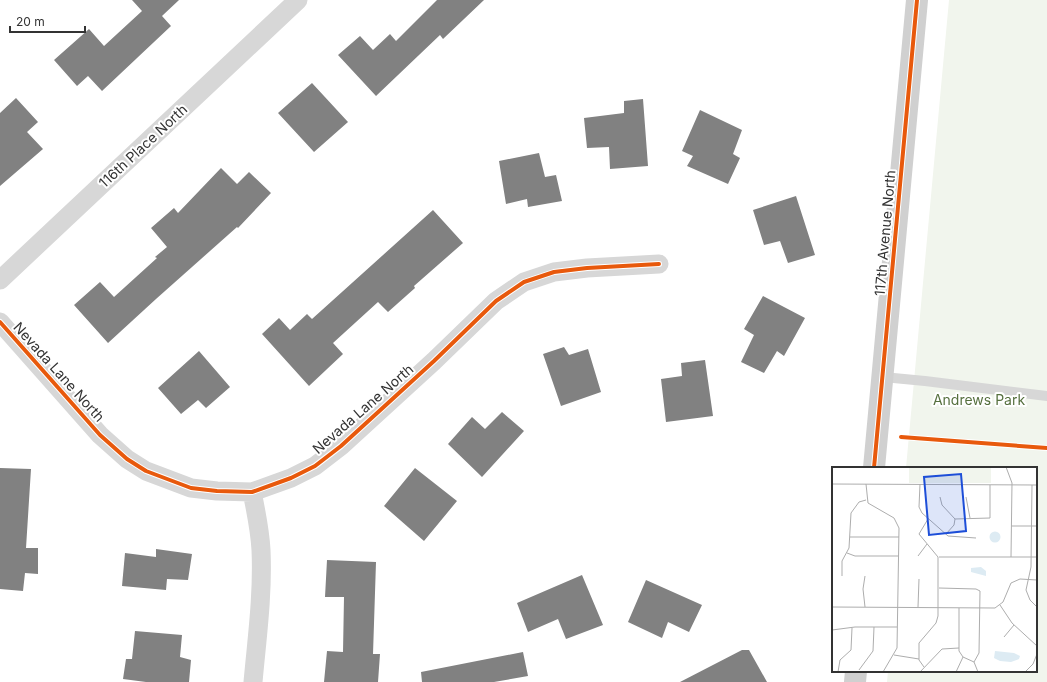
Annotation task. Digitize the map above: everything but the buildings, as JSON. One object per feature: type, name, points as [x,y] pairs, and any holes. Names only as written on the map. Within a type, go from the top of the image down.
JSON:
[{"type":"street","name":"117th Avenue North","points":[[874,467],[916,0]]},
{"type":"street","name":"116th Place North","points":[[0,280],[287,4]]},
{"type":"street","name":"Nevada Lane North","points":[[0,322],[100,435],[127,459],[146,471],[191,488],[217,491],[252,492],[291,478],[314,466],[341,446],[429,366],[496,301],[524,282],[554,272],[587,268],[658,264]]},
{"type":"street","points":[[252,492],[258,518],[261,549],[260,606],[253,682]]},
{"type":"street","points":[[855,682],[856,672]]},
{"type":"lane","points":[[883,377],[1047,396]]},
{"type":"green space","name":"Andrews Park","points":[[949,0],[1047,0],[1047,682],[887,682],[888,672],[1037,672],[1037,467],[906,467]]},
{"type":"cycle path","points":[[874,467],[917,0]]},
{"type":"cycle path","points":[[0,322],[100,435],[127,459],[146,471],[191,488],[217,491],[252,492],[291,478],[315,466],[341,446],[434,361],[496,301],[524,282],[554,272],[587,268],[659,264]]},
{"type":"cycle path","points":[[901,437],[1047,448]]}]
